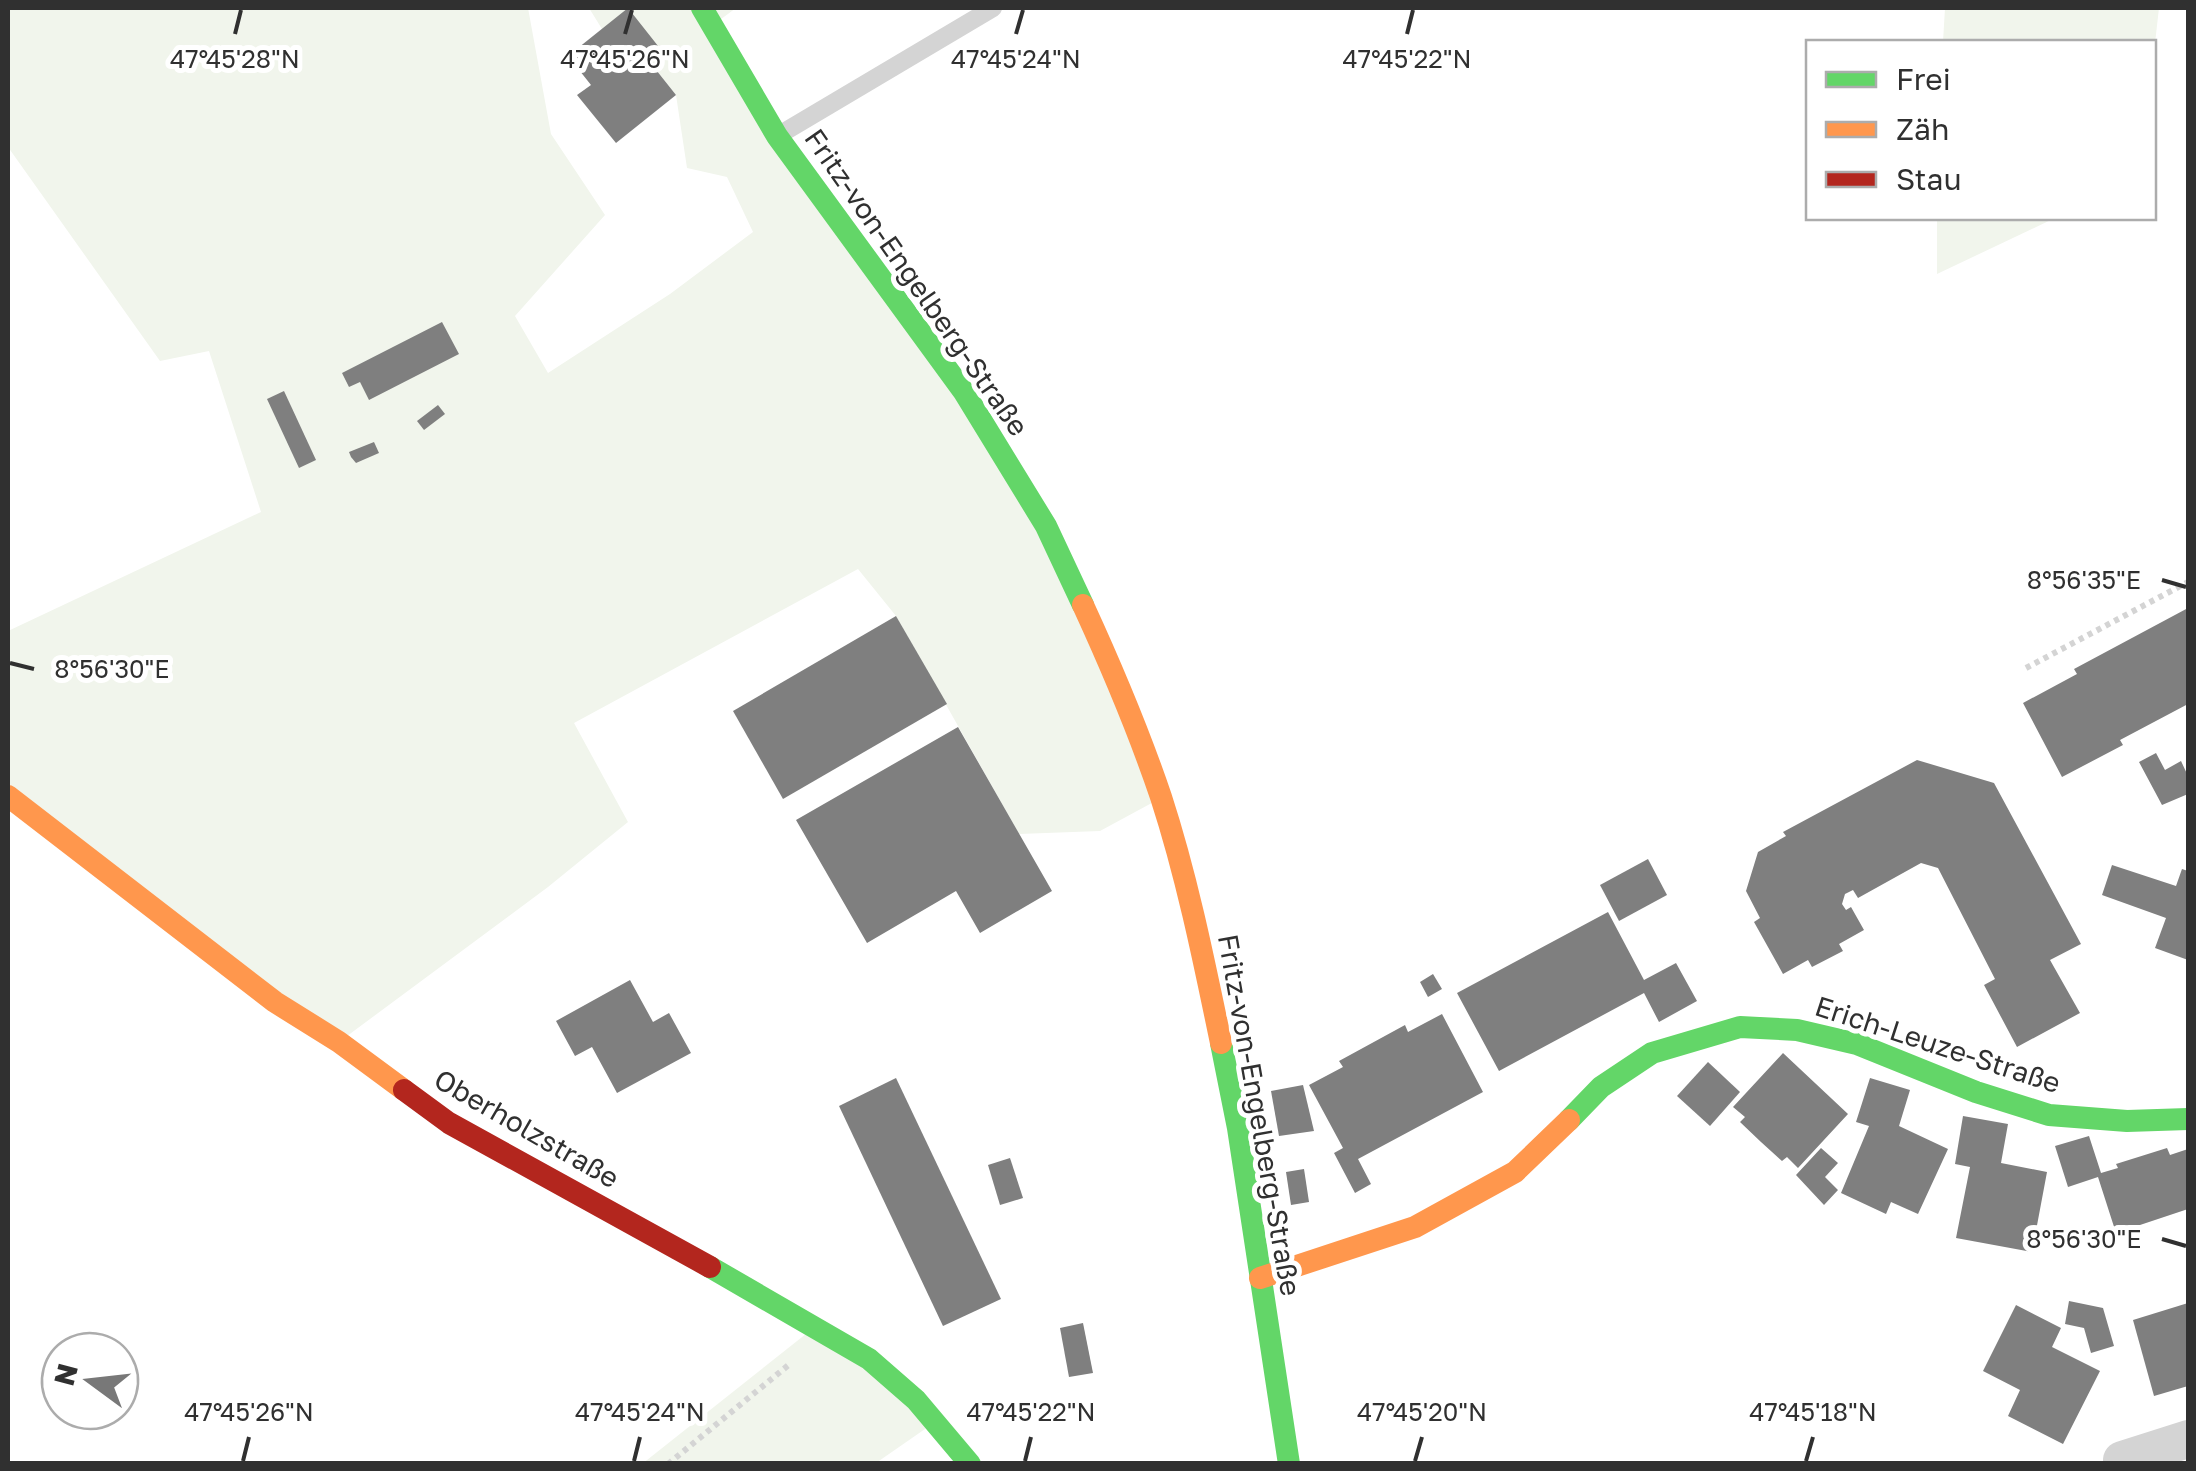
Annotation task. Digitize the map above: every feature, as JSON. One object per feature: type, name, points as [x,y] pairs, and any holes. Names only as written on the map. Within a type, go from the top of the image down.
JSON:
[{"type":"street","name":"Fritz-von-Engelberg-Straße","points":[[702,8],[777,136],[964,392],[1046,526],[1114,673],[1161,798],[1204,954],[1238,1128],[1290,1464]]},
{"type":"street","name":"Oberholzstraße","points":[[8,796],[276,1002],[339,1042],[449,1123],[834,1336],[893,1375],[938,1420],[970,1464]]},
{"type":"street","name":"Erich-Leuze-Straße","points":[[1260,1278],[1414,1227],[1515,1172],[1601,1086],[1652,1053],[1740,1027],[1797,1030],[1858,1044],[1976,1092],[2050,1115],[2127,1121],[2188,1119]]},
{"type":"street","points":[[2122,1460],[2188,1439]]},
{"type":"lane","points":[[777,136],[993,8]]},
{"type":"path","points":[[2026,668],[2188,582]]},
{"type":"path","points":[[668,1464],[795,1360],[834,1336]]},
{"type":"shaded area","points":[[8,8],[528,8],[551,134],[605,215],[515,316],[548,373],[670,294],[753,232],[727,177],[687,168],[676,95],[649,61],[661,52],[602,29],[589,8],[736,8],[713,25],[1046,526],[1161,798],[1100,831],[1019,834],[896,616],[858,569],[574,723],[628,822],[548,887],[339,1042],[8,796],[8,631],[261,512],[209,351],[160,361],[8,147]]},
{"type":"shaded area","points":[[1945,8],[2159,8],[2155,40],[1943,40]]},
{"type":"shaded area","points":[[1937,220],[2051,220],[1937,274]]},
{"type":"shaded area","points":[[816,1326],[938,1420],[876,1463],[642,1464]]},
{"type":"building","points":[[628,8],[662,51],[649,61],[676,95],[616,143],[577,95],[591,85],[568,56]]},
{"type":"building","points":[[442,322],[459,354],[369,400],[360,382],[349,387],[342,373]]},
{"type":"building","points":[[284,391],[316,460],[299,468],[267,399]]},
{"type":"building","points":[[438,405],[445,414],[424,430],[417,421]]},
{"type":"building","points":[[374,442],[379,453],[356,463],[349,452]]},
{"type":"building","points":[[2188,608],[2188,704],[2062,777],[2023,703],[2077,674],[2074,669]]},
{"type":"building","points":[[896,616],[947,704],[783,799],[733,711]]},
{"type":"building","points":[[958,727],[1052,891],[980,933],[956,891],[867,943],[796,820]]},
{"type":"building","points":[[2156,753],[2165,770],[2181,761],[2188,776],[2188,794],[2162,805],[2139,762]]},
{"type":"building","points":[[1917,760],[1994,783],[2081,944],[2050,960],[2080,1013],[2017,1047],[1984,985],[1995,979],[1938,868],[1921,863],[1858,898],[1853,890],[1845,894],[1842,904],[1846,910],[1851,907],[1864,930],[1839,944],[1843,951],[1812,967],[1808,960],[1783,974],[1754,922],[1760,918],[1746,891],[1758,852],[1786,836],[1783,832]]},
{"type":"building","points":[[1648,859],[1667,895],[1619,921],[1600,885]]},
{"type":"building","points":[[2112,865],[2176,886],[2182,869],[2188,871],[2188,960],[2155,948],[2166,918],[2102,895]]},
{"type":"building","points":[[1608,912],[1644,980],[1676,963],[1697,1001],[1659,1022],[1644,993],[1499,1071],[1457,993]]},
{"type":"building","points":[[1433,974],[1442,989],[1428,997],[1420,982]]},
{"type":"building","points":[[630,980],[653,1022],[669,1013],[691,1053],[617,1093],[592,1047],[575,1056],[556,1021]]},
{"type":"building","points":[[1442,1014],[1483,1092],[1358,1159],[1371,1184],[1355,1193],[1334,1153],[1343,1148],[1309,1085],[1343,1067],[1339,1061],[1405,1025],[1408,1032]]},
{"type":"building","points":[[1783,1053],[1848,1114],[1798,1168],[1787,1157],[1782,1161],[1761,1142],[1740,1122],[1745,1117],[1733,1107]]},
{"type":"building","points":[[1708,1062],[1740,1092],[1710,1126],[1677,1096]]},
{"type":"building","points":[[896,1078],[1001,1299],[943,1326],[839,1106]]},
{"type":"building","points":[[1870,1078],[1910,1090],[1899,1126],[1948,1149],[1918,1214],[1891,1202],[1886,1214],[1841,1193],[1869,1126],[1856,1122]]},
{"type":"building","points":[[1303,1085],[1314,1131],[1279,1136],[1271,1091]]},
{"type":"building","points":[[1963,1116],[2008,1124],[2001,1163],[2047,1172],[2032,1252],[1956,1238],[1970,1167],[1955,1164]]},
{"type":"building","points":[[2089,1136],[2101,1173],[2118,1168],[2116,1164],[2167,1148],[2170,1155],[2188,1149],[2188,1209],[2116,1233],[2098,1177],[2068,1187],[2055,1146]]},
{"type":"building","points":[[1821,1148],[1838,1163],[1825,1177],[1838,1190],[1824,1205],[1796,1175]]},
{"type":"building","points":[[1010,1158],[1023,1198],[1000,1205],[988,1165]]},
{"type":"building","points":[[1304,1169],[1309,1202],[1291,1205],[1286,1172]]},
{"type":"building","points":[[2069,1301],[2103,1308],[2114,1346],[2091,1353],[2084,1328],[2065,1324]]},
{"type":"building","points":[[2188,1303],[2188,1386],[2154,1396],[2133,1320]]},
{"type":"building","points":[[2016,1305],[2061,1328],[2052,1347],[2100,1371],[2063,1444],[2008,1416],[2020,1390],[1983,1371]]},
{"type":"building","points":[[1083,1323],[1093,1373],[1069,1377],[1060,1328]]},
{"type":"traffic: fast","points":[[702,8],[777,136],[964,392],[1046,526],[1083,605]]},
{"type":"traffic: fast","points":[[1569,1120],[1601,1087],[1652,1053],[1740,1027],[1797,1030],[1857,1044],[1976,1092],[2049,1115],[2127,1121],[2188,1119]]},
{"type":"traffic: fast","points":[[1221,1043],[1238,1128],[1289,1464]]},
{"type":"traffic: fast","points":[[710,1267],[869,1359],[916,1400],[970,1464]]},
{"type":"traffic: slow","points":[[1083,605],[1125,700],[1161,797],[1187,888],[1221,1043]]},
{"type":"traffic: slow","points":[[8,796],[275,1002],[339,1042],[404,1090]]},
{"type":"traffic: slow","points":[[1260,1278],[1415,1227],[1515,1172],[1569,1120]]},
{"type":"traffic: jam","points":[[404,1090],[449,1123],[710,1267]]}]
